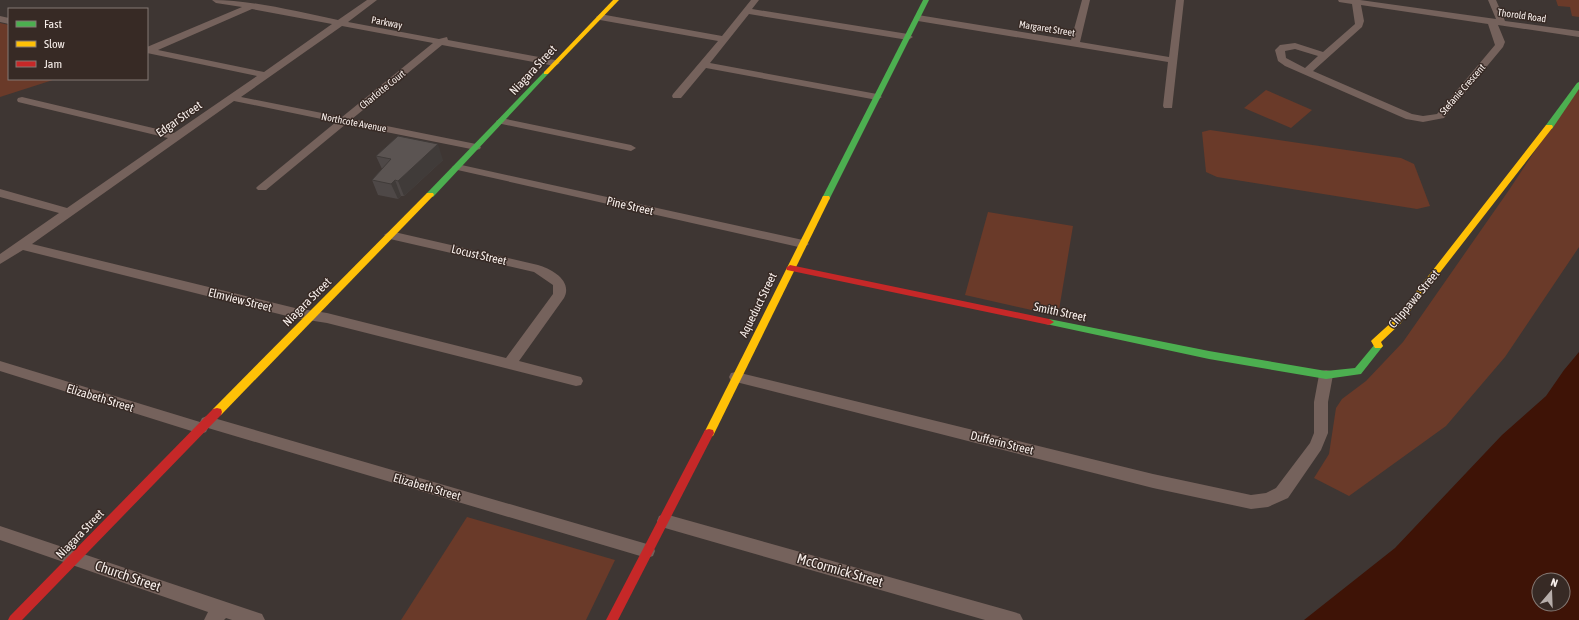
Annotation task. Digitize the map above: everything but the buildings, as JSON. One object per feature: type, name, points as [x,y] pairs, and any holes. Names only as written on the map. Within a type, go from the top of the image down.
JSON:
[{"type":"street","name":"Parkway","points":[[216,0],[255,3],[557,61]]},
{"type":"street","name":"Edgar Street","points":[[0,260],[373,0]]},
{"type":"street","name":"Niagara Street","points":[[14,620],[457,167],[615,0]]},
{"type":"street","points":[[677,96],[704,65],[755,0]]},
{"type":"street","name":"Aqueduct Street","points":[[612,620],[647,551],[665,521],[790,268],[926,0]]},
{"type":"street","points":[[1075,44],[1086,0]]},
{"type":"street","points":[[1168,106],[1180,0]]},
{"type":"street","name":"Thorold Road","points":[[1342,0],[1579,34]]},
{"type":"street","points":[[1492,0],[1502,23]]},
{"type":"street","points":[[1306,72],[1359,26],[1360,21],[1356,2]]},
{"type":"street","points":[[148,50],[255,3]]},
{"type":"street","points":[[747,11],[908,37]]},
{"type":"street","points":[[600,17],[724,39]]},
{"type":"street","name":"Margaret Street","points":[[918,18],[1173,60]]},
{"type":"street","name":"Stefanie Crescent","points":[[1325,55],[1292,46],[1283,46],[1281,49],[1281,59],[1284,62],[1410,117],[1423,120],[1440,116],[1500,45],[1492,22]]},
{"type":"street","name":"Charlotte Court","points":[[262,188],[443,40]]},
{"type":"street","points":[[148,50],[266,75]]},
{"type":"street","points":[[704,65],[877,97]]},
{"type":"street","name":"Chippawa Street","points":[[1326,375],[1358,371],[1373,354],[1378,347],[1376,342],[1407,310],[1559,113],[1579,84]]},
{"type":"street","name":"Northcote Avenue","points":[[232,98],[476,146]]},
{"type":"street","points":[[22,100],[176,137]]},
{"type":"street","points":[[501,121],[630,148]]},
{"type":"street","name":"Pine Street","points":[[457,167],[803,244]]},
{"type":"street","points":[[0,193],[68,212]]},
{"type":"street","name":"Locust Street","points":[[390,235],[538,269],[556,279],[561,286],[560,292],[510,364]]},
{"type":"street","name":"Elmview Street","points":[[21,246],[510,364],[576,382]]},
{"type":"street","name":"Smith Street","points":[[790,268],[1208,355],[1326,375]]},
{"type":"street","name":"Elizabeth Street","points":[[0,366],[647,551]]},
{"type":"street","name":"Dufferin Street","points":[[736,377],[1153,481],[1241,501],[1268,500],[1282,492],[1316,446],[1320,433],[1321,402],[1326,375]]},
{"type":"street","name":"McCormick Street","points":[[665,521],[1014,620]]},
{"type":"street","name":"Church Street","points":[[0,533],[74,558],[218,614],[256,620]]},
{"type":"shaded area","points":[[1556,0],[1579,0],[1579,17],[1572,16],[1570,7],[1558,6]]},
{"type":"shaded area","points":[[0,23],[8,25],[8,80],[53,80],[0,97]]},
{"type":"shaded area","points":[[1579,84],[1579,247],[1505,357],[1446,426],[1349,496],[1314,478],[1329,454],[1336,408],[1342,399],[1366,381],[1403,342],[1509,190]]},
{"type":"shaded area","points":[[1266,90],[1312,110],[1291,128],[1244,108]]},
{"type":"shaded area","points":[[1210,130],[1401,158],[1414,164],[1430,206],[1417,209],[1217,177],[1206,172],[1202,132]]},
{"type":"shaded area","points":[[988,212],[1073,226],[1058,316],[965,295]]},
{"type":"shaded area","points":[[1579,352],[1579,620],[1304,620],[1395,548],[1502,435],[1546,396],[1564,370]]},
{"type":"shaded area","points":[[467,517],[615,560],[586,620],[401,620]]},
{"type":"traffic: fast","points":[[826,198],[926,0]]},
{"type":"traffic: fast","points":[[430,195],[546,73]]},
{"type":"traffic: fast","points":[[1549,127],[1579,84]]},
{"type":"traffic: fast","points":[[1049,322],[1209,355],[1326,375],[1358,371],[1378,346]]},
{"type":"traffic: slow","points":[[546,73],[616,0]]},
{"type":"traffic: slow","points":[[1378,346],[1376,341],[1397,322],[1549,127]]},
{"type":"traffic: slow","points":[[217,412],[430,195]]},
{"type":"traffic: slow","points":[[709,433],[826,198]]},
{"type":"traffic: jam","points":[[790,268],[1049,322]]},
{"type":"traffic: jam","points":[[14,620],[217,412]]},
{"type":"traffic: jam","points":[[612,620],[709,433]]}]
